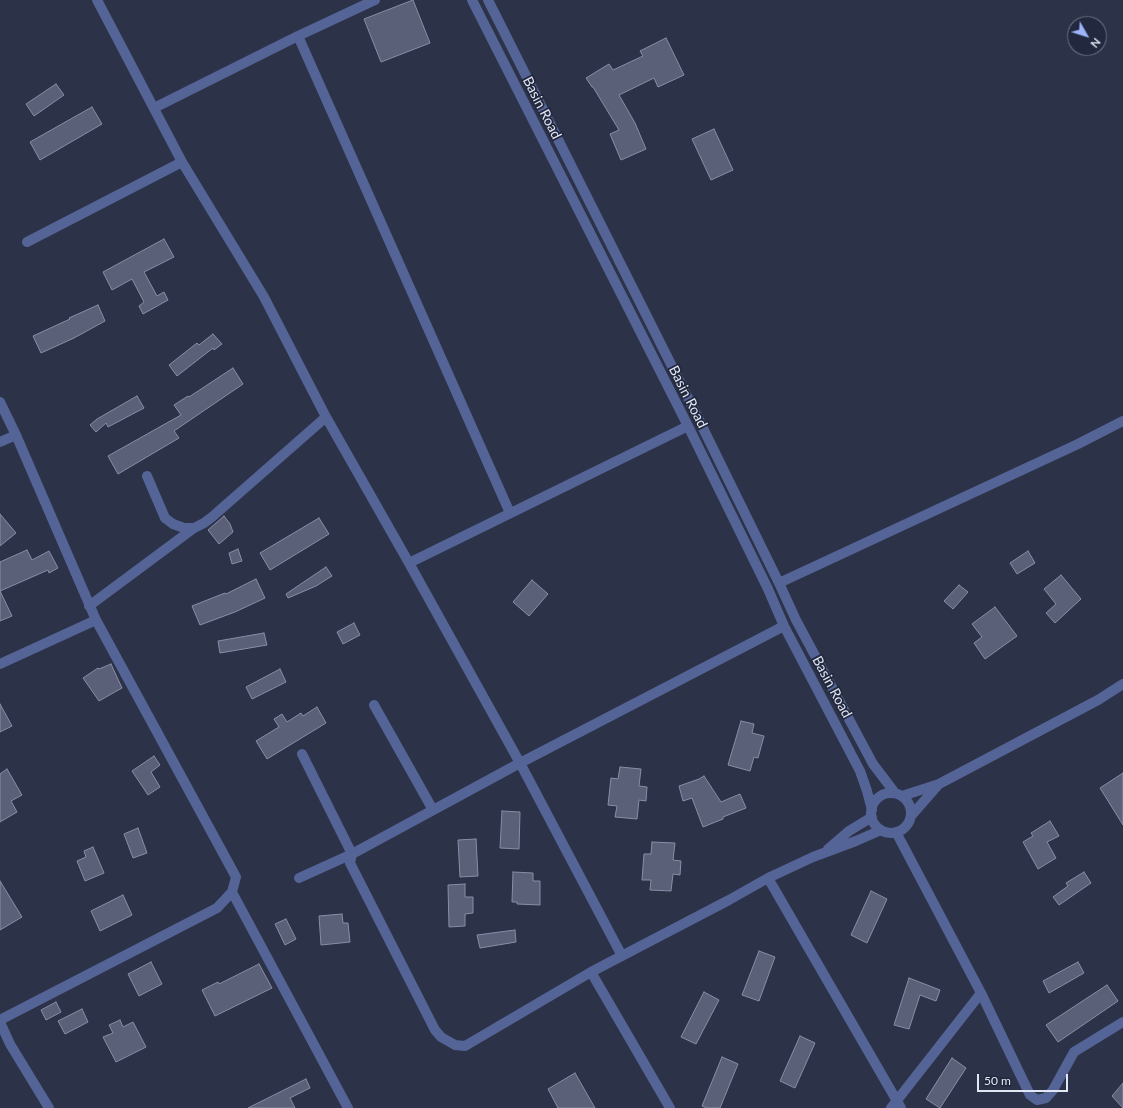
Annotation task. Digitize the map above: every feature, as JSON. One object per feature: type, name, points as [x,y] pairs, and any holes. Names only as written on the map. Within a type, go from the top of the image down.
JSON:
[{"type":"street","points":[[97,0],[182,162],[264,297],[326,417],[520,763],[622,956]]},
{"type":"street","points":[[154,108],[298,36],[375,0]]},
{"type":"street","name":"Basin Road","points":[[472,0],[688,426],[768,589],[784,626],[860,771],[867,791],[872,813]]},
{"type":"street","name":"Basin Road","points":[[488,0],[779,583],[796,620],[873,764],[898,795]]},
{"type":"street","points":[[298,36],[510,513]]},
{"type":"street","points":[[27,242],[182,162]]},
{"type":"street","points":[[599,252],[611,245]]},
{"type":"street","points":[[0,402],[16,435],[89,606],[236,877],[232,892],[216,908],[0,1021],[10,1044],[49,1108]]},
{"type":"street","points":[[89,606],[194,528],[212,517],[326,417]]},
{"type":"street","points":[[779,583],[1050,457],[1123,421]]},
{"type":"street","points":[[409,563],[688,426]]},
{"type":"street","points":[[0,442],[16,435]]},
{"type":"street","points":[[147,476],[165,518],[173,524],[184,528],[194,528]]},
{"type":"street","points":[[0,664],[96,620]]},
{"type":"street","points":[[299,878],[352,854],[520,763],[784,626]]},
{"type":"street","points":[[898,795],[908,802],[911,809],[911,816],[908,824],[903,829],[896,832],[881,830],[875,824],[872,813],[875,802],[880,797],[887,794],[898,795],[939,784],[1098,700],[1123,684]]},
{"type":"street","points":[[374,705],[433,810]]},
{"type":"street","points":[[302,754],[352,854],[350,863],[435,1030],[441,1037],[455,1045],[465,1046],[591,972],[768,878],[881,830]]},
{"type":"street","points":[[911,816],[939,784]]},
{"type":"street","points":[[824,853],[872,813]]},
{"type":"street","points":[[896,832],[981,993],[1030,1095],[1037,1100],[1046,1098],[1053,1090],[1074,1052],[1123,1022]]},
{"type":"street","points":[[768,878],[896,1105],[981,993]]},
{"type":"street","points":[[232,892],[348,1108]]},
{"type":"street","points":[[591,972],[670,1108]]},
{"type":"building","points":[[413,0],[430,43],[381,62],[364,19]]},
{"type":"building","points":[[666,38],[684,75],[658,87],[654,78],[619,95],[635,123],[646,149],[621,160],[610,134],[619,130],[586,78],[609,64],[613,70],[643,56],[640,51]]},
{"type":"building","points":[[56,84],[64,95],[34,116],[26,104]]},
{"type":"building","points":[[92,107],[102,124],[40,160],[30,142]]},
{"type":"building","points":[[714,129],[733,170],[711,180],[692,139]]},
{"type":"building","points":[[164,239],[174,257],[144,272],[157,296],[164,292],[168,300],[143,314],[139,306],[144,302],[132,279],[112,290],[103,272]]},
{"type":"building","points":[[98,305],[105,321],[74,338],[41,353],[33,336]]},
{"type":"building","points":[[213,334],[222,344],[214,350],[213,348],[177,376],[169,365],[197,343],[199,345]]},
{"type":"building","points":[[233,368],[243,384],[174,431],[179,438],[118,474],[108,456],[181,415],[174,405]]},
{"type":"building","points":[[137,396],[144,408],[108,427],[106,423],[96,432],[90,425],[97,419]]},
{"type":"building","points":[[0,514],[16,533],[0,546]]},
{"type":"building","points":[[224,516],[230,524],[233,532],[219,544],[208,530]]},
{"type":"building","points":[[319,518],[329,534],[270,570],[260,553]]},
{"type":"building","points":[[238,549],[242,561],[232,564],[229,553]]},
{"type":"building","points":[[27,550],[32,560],[49,551],[58,568],[49,573],[48,570],[0,591],[0,562]]},
{"type":"building","points":[[1028,551],[1035,563],[1017,574],[1010,563]]},
{"type":"building","points":[[326,567],[332,576],[316,586],[288,598],[286,594]]},
{"type":"building","points":[[1061,575],[1081,599],[1055,623],[1046,613],[1056,604],[1044,589]]},
{"type":"building","points":[[256,579],[265,598],[235,612],[200,625],[192,606],[225,593],[226,594]]},
{"type":"building","points":[[532,580],[548,594],[529,616],[513,602]]},
{"type":"building","points":[[959,585],[968,592],[953,609],[944,601]]},
{"type":"building","points":[[0,591],[12,616],[0,621]]},
{"type":"building","points":[[995,607],[1017,636],[985,659],[974,643],[982,637],[972,624]]},
{"type":"building","points":[[354,623],[360,635],[343,644],[337,632]]},
{"type":"building","points":[[264,633],[267,645],[220,653],[218,641]]},
{"type":"building","points":[[111,664],[122,688],[99,701],[83,678],[98,668],[99,669]]},
{"type":"building","points":[[280,669],[286,682],[252,699],[246,687]]},
{"type":"building","points":[[0,704],[12,726],[0,732]]},
{"type":"building","points":[[317,707],[326,723],[267,759],[256,741],[279,727],[274,719],[282,714],[287,722],[301,713],[303,716]]},
{"type":"building","points":[[741,721],[754,724],[752,733],[764,736],[758,758],[754,757],[750,771],[728,765]]},
{"type":"building","points":[[154,756],[160,765],[151,772],[160,787],[148,795],[132,771]]},
{"type":"building","points":[[620,767],[641,769],[639,786],[647,787],[646,801],[639,800],[637,819],[615,817],[617,806],[608,805],[611,778],[618,779]]},
{"type":"building","points":[[7,769],[22,795],[11,801],[17,812],[0,822],[0,774]]},
{"type":"building","points":[[1123,773],[1123,825],[1100,788]]},
{"type":"building","points":[[704,776],[721,802],[740,794],[746,808],[703,827],[692,798],[683,801],[679,786]]},
{"type":"building","points":[[502,811],[520,812],[519,849],[500,848]]},
{"type":"building","points":[[1050,821],[1059,836],[1047,842],[1056,858],[1038,869],[1023,842],[1033,836],[1031,833]]},
{"type":"building","points":[[138,828],[147,853],[133,858],[124,834]]},
{"type":"building","points":[[476,839],[478,876],[460,877],[458,840]]},
{"type":"building","points":[[652,842],[675,843],[673,860],[681,861],[680,875],[673,874],[671,891],[650,890],[651,880],[642,880],[644,854],[651,854]]},
{"type":"building","points":[[93,847],[104,873],[85,881],[77,861],[86,857],[84,851]]},
{"type":"building","points":[[513,872],[533,873],[533,881],[540,881],[540,905],[517,904],[517,902],[512,902]]},
{"type":"building","points":[[1084,872],[1091,883],[1059,905],[1053,897],[1068,886],[1066,883]]},
{"type":"building","points":[[0,881],[22,917],[0,930]]},
{"type":"building","points":[[465,884],[465,897],[473,897],[473,913],[465,914],[465,926],[449,927],[448,885]]},
{"type":"building","points":[[871,891],[887,899],[867,943],[851,935]]},
{"type":"building","points":[[123,895],[132,915],[100,931],[91,911]]},
{"type":"building","points":[[342,914],[343,923],[348,923],[350,942],[321,945],[319,916]]},
{"type":"building","points":[[286,919],[296,939],[285,945],[275,924]]},
{"type":"building","points":[[515,930],[516,942],[480,948],[477,935]]},
{"type":"building","points":[[759,951],[775,957],[759,1001],[742,995]]},
{"type":"building","points":[[151,962],[162,984],[139,996],[128,974]]},
{"type":"building","points":[[1078,962],[1084,973],[1049,993],[1043,981]]},
{"type":"building","points":[[259,964],[272,988],[215,1016],[202,990],[218,982],[219,984]]},
{"type":"building","points":[[909,978],[940,990],[936,1001],[920,995],[909,1029],[894,1025]]},
{"type":"building","points":[[1107,985],[1118,1001],[1058,1042],[1046,1025]]},
{"type":"building","points":[[704,992],[719,1000],[696,1044],[681,1037]]},
{"type":"building","points":[[56,1002],[61,1012],[46,1020],[41,1010]]},
{"type":"building","points":[[82,1009],[88,1022],[65,1034],[58,1021]]},
{"type":"building","points":[[120,1020],[123,1027],[133,1022],[146,1047],[116,1062],[103,1037],[113,1033],[109,1025]]},
{"type":"building","points":[[800,1036],[815,1043],[795,1088],[780,1081]]},
{"type":"building","points":[[722,1057],[738,1064],[720,1108],[707,1108],[702,1106]]},
{"type":"building","points":[[952,1058],[966,1068],[940,1108],[926,1099]]},
{"type":"building","points":[[575,1073],[595,1108],[558,1108],[548,1089]]},
{"type":"building","points":[[306,1079],[310,1088],[290,1098],[295,1108],[248,1108]]},
{"type":"building","points":[[1123,1083],[1123,1108],[1112,1096]]}]
